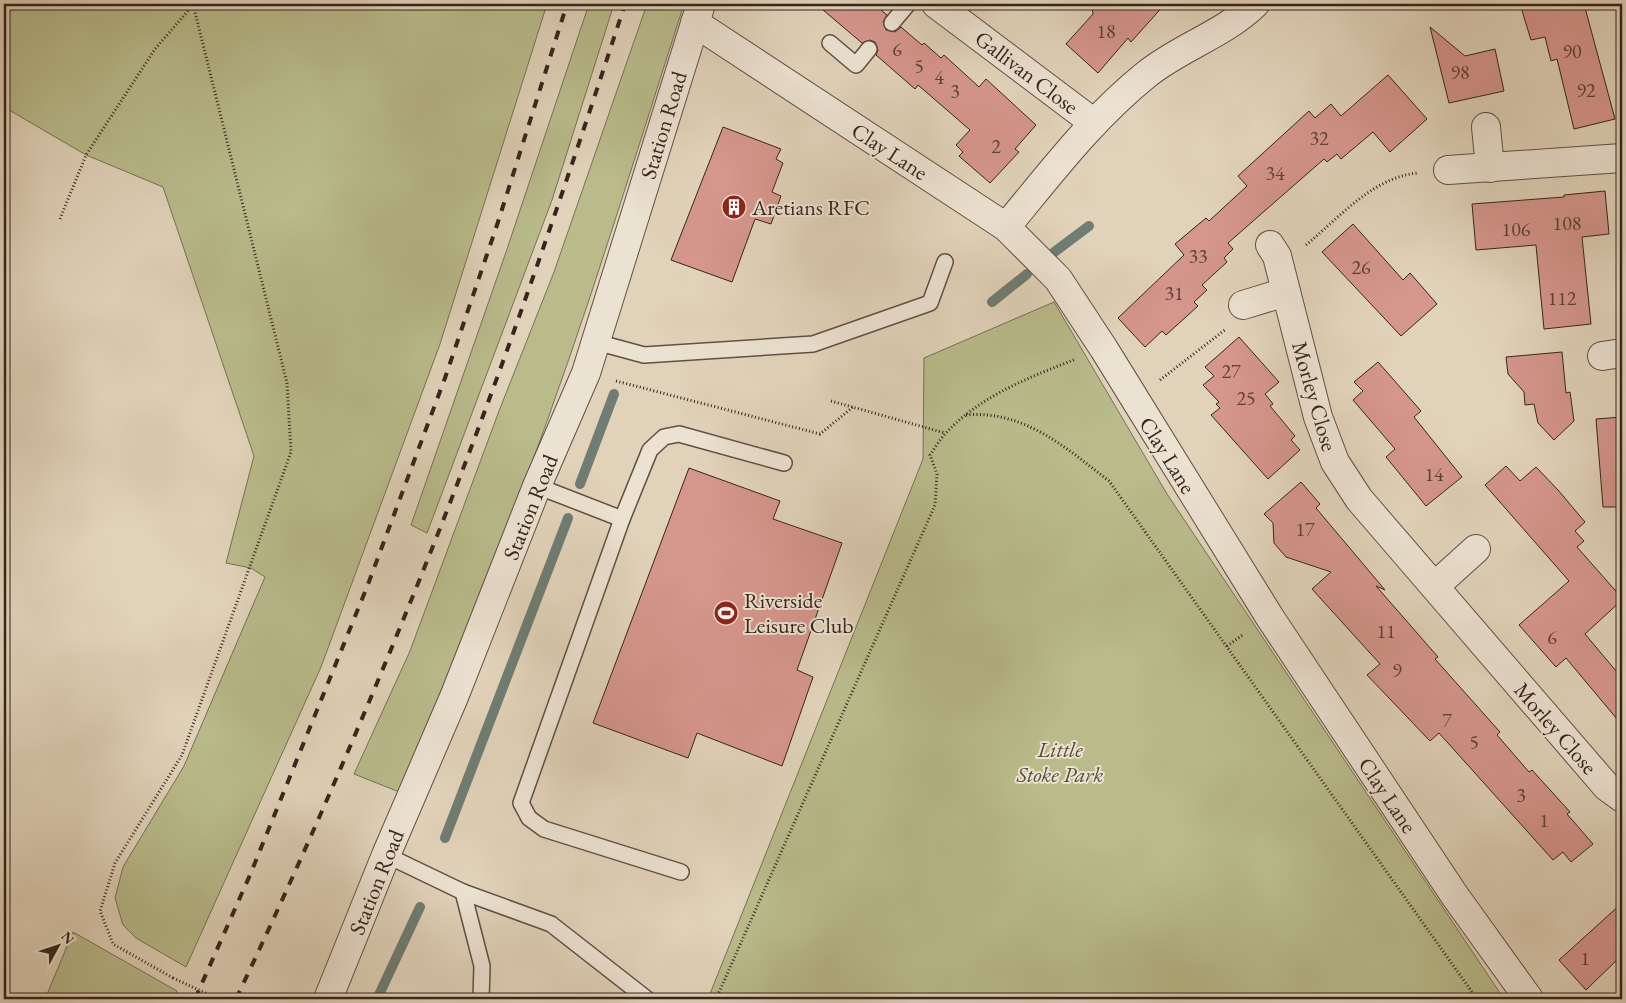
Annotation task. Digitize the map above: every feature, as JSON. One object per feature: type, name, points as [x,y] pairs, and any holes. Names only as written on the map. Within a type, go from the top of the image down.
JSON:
[{"type":"street","name":"Gallivan Close","points":[[936,4],[1094,123]]},
{"type":"street","name":"Gallivan Close","points":[[1006,228],[1094,123],[1148,73],[1239,19],[1255,4]]},
{"type":"street","name":"Clay Lane","points":[[698,13],[1006,228],[1058,279],[1104,349],[1269,616],[1455,896],[1529,999]]},
{"type":"street","name":"Station Road","points":[[328,999],[386,854],[454,697],[537,486],[586,374],[698,13]]},
{"type":"street","points":[[1486,127],[1490,168]]},
{"type":"street","points":[[1448,170],[1622,158]]},
{"type":"street","points":[[1243,305],[1278,268]]},
{"type":"street","name":"Morley Close","points":[[1278,268],[1318,417],[1335,462],[1359,499],[1607,787],[1622,798]]},
{"type":"street","points":[[1435,586],[1476,549]]},
{"type":"lane","points":[[892,23],[908,4]]},
{"type":"lane","points":[[830,42],[856,65],[869,49]]},
{"type":"lane","points":[[596,342],[644,354],[813,344],[930,303],[944,262]]},
{"type":"lane","points":[[681,872],[544,829],[529,818],[521,802],[622,519],[650,450],[664,437],[679,434],[784,463]]},
{"type":"lane","points":[[537,486],[622,519]]},
{"type":"lane","points":[[386,854],[463,892],[551,924],[647,999]]},
{"type":"lane","points":[[463,892],[482,966],[481,999]]},
{"type":"path","points":[[60,219],[86,156],[155,49],[193,5]]},
{"type":"path","points":[[193,5],[287,383],[291,452],[182,755],[115,863],[100,911],[113,944],[173,978],[218,999]]},
{"type":"path","points":[[1278,268],[1376,186],[1406,174],[1448,170]]},
{"type":"path","points":[[1161,379],[1236,321],[1243,305]]},
{"type":"path","points":[[716,999],[935,505],[937,474],[930,455],[945,434],[966,416],[1017,382],[1104,349]]},
{"type":"path","points":[[586,374],[820,434],[853,407]]},
{"type":"path","points":[[831,401],[945,434]]},
{"type":"path","points":[[966,416],[987,414],[1015,419],[1040,431],[1109,481],[1477,999]]},
{"type":"green space","points":[[4,4],[547,4],[440,344],[321,667],[186,967],[136,938],[123,925],[115,898],[123,867],[184,766],[265,577],[251,568],[226,563],[254,456],[163,187],[86,155],[4,107]]},
{"type":"green space","points":[[589,4],[614,4],[552,200],[427,533],[411,525],[506,252]]},
{"type":"green space","points":[[647,4],[684,4],[590,297],[547,422],[477,609],[402,793],[354,774],[410,651],[499,411],[554,272]]},
{"type":"green space","name":"Little Stoke Park","points":[[1054,302],[1167,494],[1504,999],[708,999],[923,459],[924,358]]},
{"type":"green space","points":[[73,932],[177,991],[173,999],[45,999]]},
{"type":"building","points":[[816,4],[874,4],[887,15],[883,22],[886,30],[895,32],[901,27],[941,58],[944,55],[979,87],[986,79],[1036,125],[1015,149],[1019,152],[990,183],[959,156],[963,152],[956,145],[970,130],[918,85],[915,89],[876,55],[878,50],[875,42],[870,40],[862,43]]},
{"type":"building","points":[[1092,4],[1165,4],[1131,42],[1128,38],[1098,73],[1066,44],[1093,14]]},
{"type":"building","points":[[1520,4],[1584,4],[1615,119],[1574,129],[1557,59],[1551,61],[1545,37],[1531,40]]},
{"type":"building","points":[[1430,27],[1465,56],[1495,49],[1504,91],[1449,103]]},
{"type":"building","points":[[1388,75],[1427,119],[1390,152],[1373,132],[1341,159],[1337,154],[1327,162],[1324,159],[1228,243],[1233,249],[1224,258],[1227,262],[1202,285],[1207,290],[1194,302],[1198,306],[1166,335],[1162,331],[1145,347],[1118,318],[1184,255],[1175,244],[1206,218],[1209,221],[1247,186],[1238,176],[1309,111],[1315,118],[1331,104],[1341,116]]},
{"type":"building","name":"Aretians RFC","points":[[723,127],[781,149],[776,159],[783,163],[772,192],[781,196],[771,224],[755,219],[732,282],[671,260]]},
{"type":"building","points":[[1605,191],[1609,234],[1582,237],[1591,324],[1544,329],[1536,245],[1476,250],[1472,204],[1564,197],[1564,195]]},
{"type":"building","points":[[1353,224],[1403,280],[1410,273],[1437,304],[1401,336],[1322,252]]},
{"type":"building","points":[[1239,337],[1279,382],[1265,394],[1273,404],[1270,406],[1295,436],[1291,440],[1300,450],[1268,479],[1211,415],[1220,408],[1216,404],[1219,402],[1203,385],[1214,376],[1205,367]]},
{"type":"building","points":[[1562,352],[1566,393],[1570,392],[1574,421],[1554,440],[1538,423],[1534,404],[1525,405],[1524,392],[1508,374],[1506,357]]},
{"type":"building","points":[[1378,362],[1421,411],[1414,417],[1462,477],[1426,506],[1386,457],[1395,449],[1353,400],[1363,391],[1354,382]]},
{"type":"building","points":[[1622,417],[1622,507],[1603,507],[1596,419]]},
{"type":"building","points":[[1506,466],[1520,481],[1536,467],[1558,490],[1585,522],[1575,531],[1584,541],[1577,547],[1622,598],[1585,634],[1622,678],[1622,725],[1566,658],[1556,667],[1519,625],[1569,581],[1485,485]]},
{"type":"building","name":"Riverside Leisure Club","points":[[689,468],[780,501],[773,519],[842,543],[797,670],[813,677],[782,766],[697,733],[688,758],[593,723]]},
{"type":"building","points":[[1301,482],[1320,504],[1316,508],[1385,590],[1376,586],[1438,657],[1435,659],[1500,732],[1497,735],[1529,772],[1532,770],[1570,812],[1567,814],[1593,844],[1571,862],[1563,852],[1553,860],[1439,733],[1430,741],[1367,675],[1380,664],[1312,589],[1331,572],[1286,557],[1274,543],[1273,523],[1264,514]]},
{"type":"building","points":[[1622,903],[1622,955],[1586,990],[1559,960]]},
{"type":"waterway","points":[[1053,253],[1089,226]]},
{"type":"waterway","points":[[992,302],[1027,274]]},
{"type":"waterway","points":[[580,484],[614,394]]},
{"type":"waterway","points":[[445,838],[568,518]]},
{"type":"waterway","points":[[377,999],[420,907]]},
{"type":"railway","points":[[195,999],[250,875],[367,587],[445,378],[498,222],[567,4]]},
{"type":"railway","points":[[236,999],[356,733],[451,501],[529,289],[625,4]]},
{"type":"place","name":"Aretians RFC","points":[[734,207]]},
{"type":"place","name":"Riverside Leisure Club","points":[[726,613]]}]
